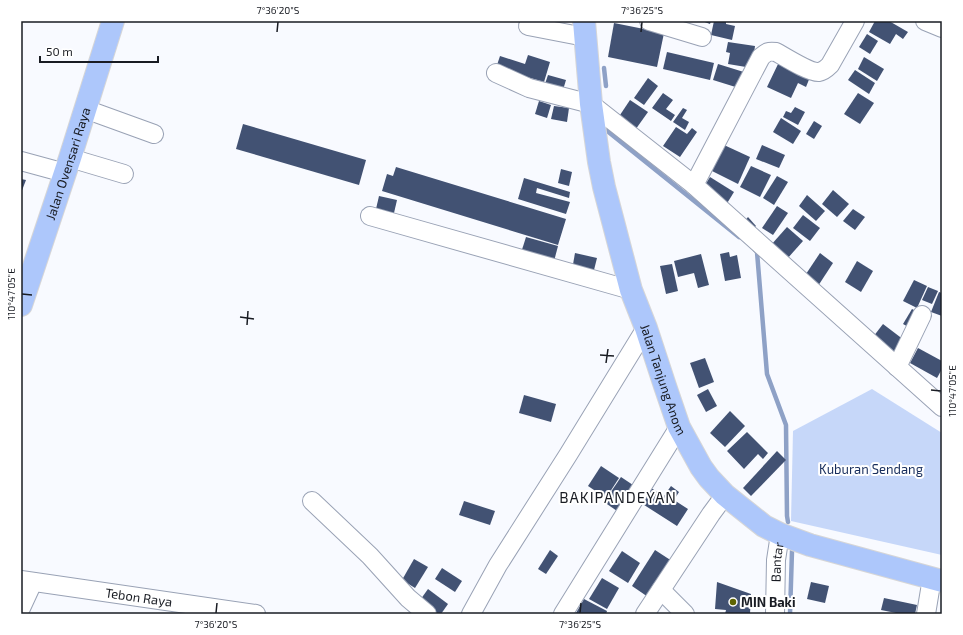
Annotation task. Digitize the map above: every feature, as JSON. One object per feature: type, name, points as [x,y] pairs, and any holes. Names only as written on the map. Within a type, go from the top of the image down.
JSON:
[{"type":"main road","name":"Jalan Ovensari Raya","points":[[21,305],[67,166],[112,21]]},
{"type":"main road","name":"Jalan Tanjung Anom","points":[[584,29],[591,104],[599,162],[604,187],[631,290],[646,328],[680,426],[701,467],[709,478],[726,495],[764,526],[780,534],[810,545],[937,580]]},
{"type":"street","points":[[648,21],[702,37]]},
{"type":"street","points":[[694,185],[761,57],[766,52],[776,52],[812,71],[819,72],[830,65],[855,21]]},
{"type":"street","points":[[925,21],[942,28]]},
{"type":"street","points":[[528,26],[584,29]]},
{"type":"street","points":[[496,73],[529,88],[591,104],[694,185],[942,407]]},
{"type":"street","points":[[85,109],[154,134]]},
{"type":"street","points":[[21,161],[124,174]]},
{"type":"street","points":[[370,216],[631,290]]},
{"type":"street","points":[[897,367],[922,315]]},
{"type":"street","points":[[471,614],[498,565],[646,328]]},
{"type":"street","points":[[563,614],[680,426]]},
{"type":"street","points":[[645,614],[711,514],[726,495]]},
{"type":"street","points":[[312,501],[370,556],[408,598],[427,614]]},
{"type":"street","name":"Bantar","points":[[775,614],[776,560],[780,534]]},
{"type":"street","points":[[926,614],[937,580]]},
{"type":"street","points":[[21,608],[27,581]]},
{"type":"street","name":"Tebon Raya","points":[[27,581],[256,614]]},
{"type":"street","points":[[661,590],[685,614]]},
{"type":"green space","name":"Kuburan Sendang","points":[[872,389],[942,433],[942,555],[791,521],[793,431]]},
{"type":"building","points":[[702,21],[711,21],[710,24]]},
{"type":"building","points":[[714,21],[726,21],[726,24],[735,26],[732,40],[711,35]]},
{"type":"building","points":[[875,21],[889,21],[908,32],[903,39],[896,34],[890,44],[869,32]]},
{"type":"building","points":[[614,23],[664,33],[657,67],[608,57]]},
{"type":"building","points":[[867,34],[878,41],[870,54],[859,47]]},
{"type":"building","points":[[728,42],[755,46],[752,68],[728,64],[730,53],[726,52]]},
{"type":"building","points":[[667,52],[714,63],[710,80],[663,69]]},
{"type":"building","points":[[528,55],[550,62],[544,82],[496,68],[500,56],[525,64]]},
{"type":"building","points":[[864,57],[884,69],[877,81],[858,69]]},
{"type":"building","points":[[779,62],[810,77],[806,87],[798,83],[791,98],[767,87]]},
{"type":"building","points":[[718,64],[747,73],[742,89],[713,80]]},
{"type":"building","points":[[855,70],[875,83],[869,94],[848,80]]},
{"type":"building","points":[[548,75],[566,80],[563,90],[545,84]]},
{"type":"building","points":[[648,78],[658,86],[644,105],[634,98]]},
{"type":"building","points":[[663,93],[673,100],[666,109],[675,115],[671,121],[652,108]]},
{"type":"building","points":[[858,93],[874,103],[860,124],[844,114]]},
{"type":"building","points":[[630,100],[648,112],[633,133],[616,121]]},
{"type":"building","points":[[539,101],[551,105],[547,118],[535,114]]},
{"type":"building","points":[[554,106],[569,108],[567,122],[551,119]]},
{"type":"building","points":[[795,107],[805,112],[798,125],[783,117],[786,111],[791,113]]},
{"type":"building","points":[[683,108],[687,110],[682,118],[689,122],[685,130],[673,122]]},
{"type":"building","points":[[781,118],[801,131],[793,144],[773,132]]},
{"type":"building","points":[[814,121],[822,126],[814,139],[806,134]]},
{"type":"building","points":[[243,124],[366,160],[359,185],[236,149]]},
{"type":"building","points":[[676,127],[687,134],[692,128],[697,132],[680,157],[663,146]]},
{"type":"building","points":[[724,145],[750,157],[738,184],[712,171]]},
{"type":"building","points":[[762,145],[785,155],[779,168],[756,159]]},
{"type":"building","points":[[751,166],[771,175],[760,197],[740,187]]},
{"type":"building","points":[[396,167],[566,219],[558,245],[382,191],[387,174],[393,176]]},
{"type":"building","points":[[561,169],[572,172],[569,186],[558,183]]},
{"type":"building","points":[[777,176],[788,182],[774,205],[763,198]]},
{"type":"building","points":[[710,177],[734,192],[726,205],[702,190]]},
{"type":"building","points":[[524,178],[570,192],[569,198],[537,188],[536,193],[570,202],[566,214],[518,199]]},
{"type":"building","points":[[21,179],[26,180],[21,193]]},
{"type":"building","points":[[833,190],[849,204],[837,217],[822,204]]},
{"type":"building","points":[[807,195],[825,211],[816,221],[799,206]]},
{"type":"building","points":[[379,196],[397,200],[394,213],[376,209]]},
{"type":"building","points":[[777,206],[788,213],[773,235],[762,228]]},
{"type":"building","points":[[853,209],[865,217],[855,230],[843,221]]},
{"type":"building","points":[[803,215],[820,228],[810,241],[793,228]]},
{"type":"building","points":[[748,217],[756,226],[751,231],[743,223]]},
{"type":"building","points":[[787,227],[803,241],[787,259],[771,245]]},
{"type":"building","points":[[526,237],[558,246],[553,265],[520,256]]},
{"type":"building","points":[[729,252],[730,257],[737,255],[741,278],[725,281],[720,254]]},
{"type":"building","points":[[575,253],[597,258],[593,274],[572,270]]},
{"type":"building","points":[[820,253],[833,263],[818,286],[804,277]]},
{"type":"building","points":[[701,254],[709,285],[698,288],[694,273],[678,277],[674,261]]},
{"type":"building","points":[[857,261],[873,271],[861,292],[845,282]]},
{"type":"building","points":[[672,264],[678,291],[666,294],[660,266]]},
{"type":"building","points":[[914,280],[927,286],[917,308],[903,301]]},
{"type":"building","points":[[928,287],[938,291],[932,304],[922,300]]},
{"type":"building","points":[[939,292],[942,293],[942,316],[931,312]]},
{"type":"building","points":[[912,309],[920,313],[912,329],[903,324]]},
{"type":"building","points":[[883,324],[904,340],[894,353],[873,337]]},
{"type":"building","points":[[918,348],[942,361],[942,369],[937,378],[910,363]]},
{"type":"building","points":[[705,358],[714,382],[699,388],[690,363]]},
{"type":"building","points":[[708,389],[717,406],[706,412],[697,395]]},
{"type":"building","points":[[524,395],[556,404],[551,422],[519,413]]},
{"type":"building","points":[[730,411],[745,426],[725,447],[710,433]]},
{"type":"building","points":[[747,432],[768,453],[763,459],[758,454],[744,469],[727,451]]},
{"type":"building","points":[[777,451],[786,460],[751,496],[743,488]]},
{"type":"building","points":[[601,466],[619,478],[606,498],[588,486]]},
{"type":"building","points":[[621,477],[636,487],[620,513],[604,502]]},
{"type":"building","points":[[671,486],[679,492],[674,500],[688,509],[677,526],[641,503],[651,488],[664,496]]},
{"type":"building","points":[[464,501],[495,511],[490,525],[459,515]]},
{"type":"building","points":[[550,550],[558,556],[546,574],[538,569]]},
{"type":"building","points":[[655,550],[675,563],[651,599],[632,586]]},
{"type":"building","points":[[622,551],[640,563],[628,583],[609,571]]},
{"type":"building","points":[[414,559],[428,567],[415,588],[402,580]]},
{"type":"building","points":[[442,568],[462,581],[455,592],[435,579]]},
{"type":"building","points":[[602,578],[619,588],[607,609],[589,599]]},
{"type":"building","name":"MIN Baki","points":[[717,582],[751,594],[750,614],[725,614],[726,610],[715,609]]},
{"type":"building","points":[[811,582],[829,586],[825,603],[807,599]]},
{"type":"building","points":[[428,589],[448,604],[441,614],[434,614],[418,603]]},
{"type":"building","points":[[884,598],[917,605],[915,614],[901,614],[881,610]]},
{"type":"building","points":[[584,599],[607,611],[606,614],[576,613]]},
{"type":"waterway","points":[[604,68],[606,86]]},
{"type":"waterway","points":[[606,130],[739,237]]},
{"type":"waterway","points":[[755,250],[757,252],[767,374],[786,425],[788,522]]},
{"type":"waterway","points":[[790,614],[792,551]]},
{"type":"place","name":"MIN Baki","points":[[733,602]]},
{"type":"district","name":"BAKIPANDEYAN","points":[[618,497]]}]
